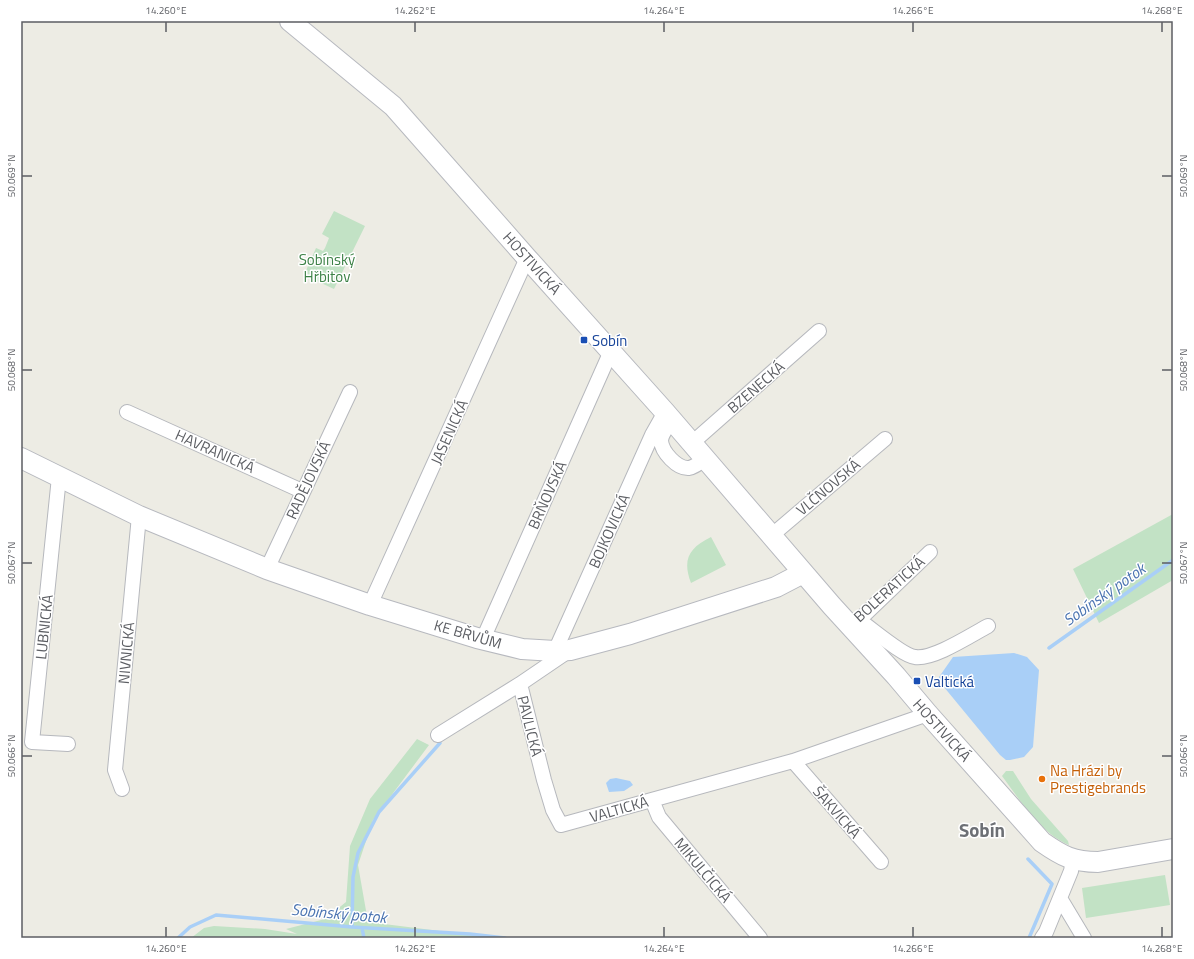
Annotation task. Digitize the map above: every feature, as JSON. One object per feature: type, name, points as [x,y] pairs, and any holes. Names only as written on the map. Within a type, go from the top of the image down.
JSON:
[{"type":"street","name":"HOSTIVICKÁ","points":[[290,21],[393,106],[669,416],[803,573],[854,622],[928,714],[1042,842],[1056,852],[1073,860],[1098,862],[1173,849]]},
{"type":"street","name":"JASENICKÁ","points":[[370,605],[527,258]]},
{"type":"street","name":"BZENECKÁ","points":[[692,443],[819,331]]},
{"type":"street","name":"BRŇOVSKÁ","points":[[483,640],[610,351]]},
{"type":"street","name":"RADĚJOVSKÁ","points":[[267,569],[302,491],[350,392]]},
{"type":"street","name":"HAVRANICKÁ","points":[[127,412],[302,491]]},
{"type":"street","points":[[669,416],[661,441],[664,450],[676,463],[682,467],[689,468],[705,459]]},
{"type":"street","name":"BOJKOVICKÁ","points":[[562,650],[652,435],[669,416]]},
{"type":"street","name":"VLČNOVSKÁ","points":[[771,536],[885,439]]},
{"type":"street","name":"KE BŘVŮM","points":[[21,458],[139,516],[267,569],[370,605],[483,640],[522,649],[562,650],[630,634],[776,587],[803,573]]},
{"type":"street","name":"LUBNICKÁ","points":[[59,477],[32,742],[68,744]]},
{"type":"street","name":"NIVNICKÁ","points":[[122,789],[115,770],[139,516]]},
{"type":"street","name":"BOLERATICKÁ","points":[[854,622],[930,552]]},
{"type":"street","name":"HOSTIVICKÁ","points":[[854,622],[915,658],[934,655],[988,626]]},
{"type":"street","name":"PAVLICKÁ","points":[[561,826],[553,810],[544,780],[520,684],[562,650]]},
{"type":"street","points":[[438,735],[520,684]]},
{"type":"street","name":"VALTICKÁ","points":[[561,826],[793,761],[928,714]]},
{"type":"street","name":"ŠAKVICKÁ","points":[[793,761],[880,862]]},
{"type":"street","name":"MIKULČICKÁ","points":[[652,800],[659,817],[760,938]]},
{"type":"street","points":[[1042,938],[1071,871],[1073,860]]},
{"type":"street","points":[[1060,898],[1084,938]]},
{"type":"green space","name":"Sobínský Hřbitov","points":[[334,211],[365,226],[334,289],[304,275],[316,248],[323,251],[325,248],[329,238],[322,234]]},
{"type":"green space","points":[[1173,514],[1173,580],[1099,623],[1073,569]]},
{"type":"green space","points":[[711,537],[726,565],[691,583],[687,567],[689,555],[697,545]]},
{"type":"green space","points":[[417,739],[429,745],[373,820],[358,865],[368,922],[496,938],[191,938],[204,928],[214,926],[265,929],[297,934],[286,929],[325,919],[346,902],[350,846],[370,799]]},
{"type":"green space","points":[[1006,771],[1013,771],[1031,799],[1068,841],[1069,845],[1049,833],[1031,815],[1002,776]]},
{"type":"green space","points":[[1165,875],[1170,905],[1086,918],[1082,888]]},
{"type":"water","points":[[1014,653],[1027,657],[1039,670],[1033,747],[1024,757],[1006,760],[1000,755],[939,681],[939,677],[953,657]]},
{"type":"water","points":[[616,778],[630,781],[633,785],[624,791],[609,792],[606,783],[610,779]]},
{"type":"waterway","name":"Sobínský potok","points":[[1049,648],[1173,560]]},
{"type":"waterway","points":[[352,927],[353,877],[358,853],[379,812],[440,743]]},
{"type":"waterway","name":"Sobínský potok","points":[[1028,859],[1052,884],[1029,938]]},
{"type":"waterway","name":"Sobínský potok","points":[[178,938],[190,927],[216,915],[352,927],[470,934],[505,938]]},
{"type":"waterway","points":[[362,928],[364,938]]},
{"type":"place","name":"Sobín","points":[[584,340]]},
{"type":"place","name":"Valtická","points":[[917,681]]},
{"type":"place","name":"Na Hrázi by Prestigebrands","points":[[1042,779]]},
{"type":"district","name":"Sobín","points":[[982,829]]}]
